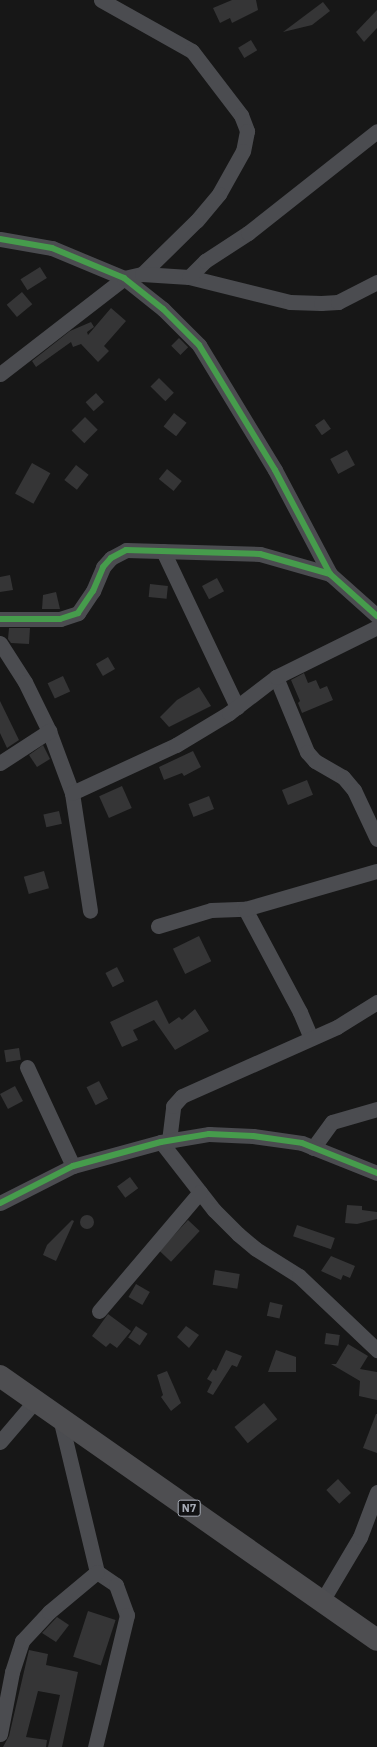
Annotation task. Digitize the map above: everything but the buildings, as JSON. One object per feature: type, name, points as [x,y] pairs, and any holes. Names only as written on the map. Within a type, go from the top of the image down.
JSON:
[{"type":"highway","name":"N7","points":[[0,1376],[377,1640]]},
{"type":"street","points":[[101,0],[192,51],[241,115],[246,131],[243,151],[219,194],[196,221],[142,274]]},
{"type":"street","points":[[189,277],[205,261],[248,233],[377,131]]},
{"type":"street","points":[[0,239],[52,248],[124,278],[163,309],[199,345],[275,470],[330,574],[377,616]]},
{"type":"street","points":[[0,374],[124,278],[142,274],[189,277],[290,302],[321,303],[338,302],[377,282]]},
{"type":"street","points":[[0,619],[60,619],[78,613],[111,558],[126,550],[260,554],[330,574]]},
{"type":"street","points":[[163,551],[237,707]]},
{"type":"street","points":[[72,793],[176,745],[237,707],[276,677],[377,627]]},
{"type":"street","points":[[0,643],[25,682],[49,731],[72,793],[90,911]]},
{"type":"street","points":[[276,677],[308,752],[315,761],[343,777],[354,790],[377,838]]},
{"type":"street","points":[[0,764],[49,731]]},
{"type":"street","points":[[158,926],[211,910],[245,909],[377,871]]},
{"type":"street","points":[[245,909],[311,1038]]},
{"type":"street","points":[[377,1002],[337,1027],[182,1096],[173,1106],[165,1142],[200,1192],[238,1234],[256,1249],[299,1276],[377,1350]]},
{"type":"street","points":[[27,1067],[72,1166]]},
{"type":"street","points":[[313,1148],[332,1122],[351,1114],[377,1109]]},
{"type":"street","points":[[0,1203],[72,1166],[165,1142],[209,1134],[253,1136],[302,1143],[377,1173]]},
{"type":"street","points":[[99,1311],[200,1192]]},
{"type":"street","points":[[0,1442],[35,1401]]},
{"type":"street","points":[[60,1418],[97,1572],[116,1585],[127,1615],[95,1747]]},
{"type":"street","points":[[322,1601],[360,1536],[377,1492]]},
{"type":"street","points":[[0,1734],[12,1672],[22,1641],[49,1612],[97,1572]]},
{"type":"cycle path","points":[[0,239],[52,248],[124,278],[163,309],[199,345],[275,470],[330,574]]},
{"type":"cycle path","points":[[0,619],[60,619],[78,613],[93,591],[103,567],[111,558],[126,550],[260,554],[330,574],[377,616]]},
{"type":"cycle path","points":[[0,1203],[73,1166],[161,1142],[209,1134],[253,1136],[302,1143],[377,1173]]}]
